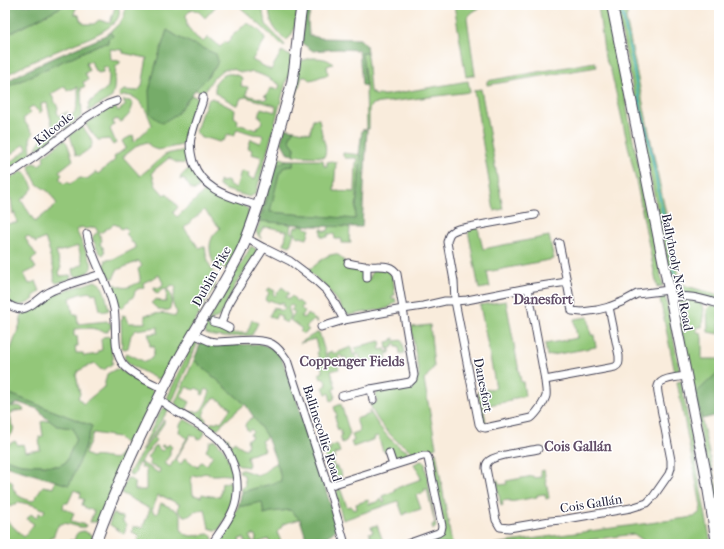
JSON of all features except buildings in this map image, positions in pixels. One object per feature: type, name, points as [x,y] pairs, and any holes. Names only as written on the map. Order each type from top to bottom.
[{"type":"street","name":"Dublin Pike","points":[[95,544],[130,458],[164,389],[226,279],[246,238],[258,206],[292,83],[302,5]]},
{"type":"street","name":"Ballyhooly New Road","points":[[612,5],[705,469],[717,544]]},
{"type":"street","points":[[203,97],[203,102],[192,133],[190,146],[194,164],[198,172],[208,184],[225,195],[258,206]]},
{"type":"street","name":"Kilcoole","points":[[5,175],[14,171],[36,156],[87,117],[108,104],[117,101]]},
{"type":"street","name":"Danesfort","points":[[528,288],[545,380],[546,397],[535,415],[531,418],[485,428],[481,427],[479,424],[455,301],[454,281],[447,242],[448,237],[450,232],[458,229],[535,215]]},
{"type":"street","points":[[87,234],[101,274],[110,294],[114,309],[117,346],[120,361],[133,373],[164,389]]},
{"type":"street","points":[[246,238],[290,261],[314,279],[332,298],[344,320]]},
{"type":"street","points":[[559,243],[572,311],[582,312],[609,307],[637,294],[670,294],[692,297],[719,304]]},
{"type":"street","points":[[221,324],[228,305],[264,248]]},
{"type":"street","points":[[342,396],[410,382],[414,375],[397,274],[392,268],[387,266],[367,266],[348,263]]},
{"type":"street","points":[[367,266],[367,278]]},
{"type":"street","points":[[5,302],[11,307],[23,309],[29,307],[54,290],[101,274]]},
{"type":"street","points":[[321,327],[344,320],[445,301],[455,301],[567,282]]},
{"type":"street","points":[[545,380],[615,367],[620,363],[609,307]]},
{"type":"street","points":[[213,322],[229,328]]},
{"type":"street","name":"Ballinecollie Road","points":[[194,334],[201,338],[215,342],[261,341],[271,344],[284,354],[328,486],[345,544]]},
{"type":"street","name":"Cois Gallán","points":[[538,449],[499,456],[487,462],[486,468],[496,520],[500,527],[509,528],[561,520],[631,508],[647,503],[665,481],[671,468],[671,460],[658,393],[658,385],[665,379],[686,376]]},
{"type":"street","points":[[371,389],[373,400]]},
{"type":"street","points":[[159,400],[210,431],[226,448],[231,457],[237,481],[237,500],[230,516],[212,544]]},
{"type":"street","points":[[389,453],[393,465]]},
{"type":"street","points":[[328,486],[393,465],[427,456],[442,526],[441,531],[407,544]]},
{"type":"green space","points":[[12,5],[65,5],[5,36],[5,14]]},
{"type":"green space","points":[[65,5],[77,5],[74,14],[79,15],[80,20],[85,24],[94,24],[99,20],[110,23],[116,6],[118,6],[119,13],[116,21],[103,31],[34,61],[5,76],[5,36]]},
{"type":"green space","points":[[124,5],[156,5],[158,7],[170,7],[172,5],[217,5],[205,18],[199,12],[192,9],[186,15],[187,26],[196,37],[203,42],[209,38],[220,47],[225,42],[227,44],[232,36],[247,23],[260,32],[265,40],[252,60],[271,70],[282,51],[290,55],[292,60],[289,78],[287,78],[256,193],[250,197],[226,190],[219,186],[219,180],[222,182],[229,182],[229,185],[236,188],[241,171],[249,173],[248,177],[255,180],[262,157],[251,154],[251,149],[248,148],[251,139],[260,143],[263,135],[253,134],[237,129],[234,136],[228,134],[224,140],[219,142],[201,138],[196,132],[201,115],[208,100],[212,98],[235,110],[234,117],[238,120],[237,124],[257,130],[258,126],[262,122],[260,116],[258,116],[261,108],[275,112],[276,106],[246,97],[241,98],[238,105],[236,105],[215,93],[214,85],[226,74],[234,74],[242,78],[241,86],[248,87],[246,95],[266,100],[267,97],[264,96],[267,95],[270,88],[278,90],[280,85],[257,73],[228,69],[220,72],[205,91],[202,92],[195,90],[216,66],[180,38],[167,30],[149,91],[177,114],[191,95],[200,100],[187,144],[158,150],[152,148],[147,142],[138,145],[123,157],[140,176],[166,154],[186,150],[187,159],[185,163],[178,163],[169,158],[152,173],[156,186],[164,195],[166,193],[178,207],[173,213],[177,217],[208,190],[223,199],[244,206],[248,209],[249,216],[243,233],[245,234],[226,269],[223,267],[216,269],[213,262],[210,246],[213,235],[220,228],[204,210],[184,228],[199,248],[203,246],[205,247],[209,263],[214,273],[214,282],[216,284],[166,375],[157,379],[132,366],[124,357],[126,353],[145,362],[152,358],[154,346],[150,346],[148,334],[158,333],[158,327],[136,330],[131,335],[128,348],[122,348],[122,315],[126,316],[129,323],[145,323],[145,315],[164,313],[175,317],[177,312],[173,300],[176,287],[172,285],[168,288],[162,289],[158,294],[155,292],[154,287],[161,288],[163,283],[159,275],[143,283],[144,287],[135,291],[134,296],[121,309],[114,289],[115,284],[125,287],[140,282],[138,269],[142,266],[139,261],[117,270],[113,279],[110,277],[104,266],[106,262],[105,260],[114,259],[136,248],[126,233],[128,232],[125,227],[121,229],[119,226],[114,224],[99,234],[102,240],[100,244],[105,251],[103,255],[99,252],[92,238],[98,232],[95,227],[85,229],[82,227],[76,230],[91,262],[91,268],[88,272],[81,276],[78,277],[74,275],[73,269],[83,264],[78,246],[56,252],[61,267],[59,271],[60,276],[71,276],[69,280],[56,283],[54,281],[52,261],[49,255],[51,255],[45,238],[35,243],[34,240],[28,236],[25,238],[37,256],[31,260],[36,268],[24,274],[29,284],[36,281],[40,291],[33,297],[34,299],[20,305],[11,303],[7,300],[11,293],[7,290],[5,292],[5,252],[10,247],[6,243],[5,244],[5,224],[17,223],[15,213],[13,214],[11,199],[5,201],[5,180],[22,171],[27,176],[33,188],[21,200],[35,222],[57,204],[49,192],[37,184],[29,165],[34,163],[39,165],[44,161],[43,156],[64,140],[67,143],[73,160],[59,171],[62,175],[60,180],[64,184],[68,182],[70,184],[80,178],[87,179],[96,172],[98,174],[115,160],[114,157],[126,148],[122,141],[133,135],[134,142],[152,125],[148,114],[137,99],[127,96],[120,97],[119,94],[124,90],[138,91],[142,86],[147,58],[123,53],[123,50],[110,49],[111,60],[120,61],[120,63],[116,66],[112,97],[89,111],[88,110],[89,103],[108,87],[109,77],[108,67],[103,67],[103,72],[98,73],[97,70],[95,71],[91,61],[86,63],[89,71],[85,73],[88,80],[83,82],[85,87],[81,88],[82,116],[64,129],[65,123],[77,107],[78,87],[67,91],[65,86],[51,94],[58,108],[57,112],[59,116],[68,112],[58,123],[56,135],[41,148],[36,148],[43,138],[53,130],[47,103],[41,104],[42,111],[40,113],[33,106],[28,109],[31,113],[23,119],[33,133],[30,139],[31,155],[5,171],[5,159],[7,163],[15,159],[27,149],[25,144],[8,156],[5,148],[5,88],[100,44],[108,43],[108,39],[113,36],[110,32],[119,24],[125,13]]},
{"type":"green space","points":[[238,5],[262,5],[267,26],[285,45],[284,47]]},
{"type":"green space","points":[[269,5],[299,5],[293,32],[286,40],[275,29],[271,21]]},
{"type":"green space","points":[[305,5],[312,5],[308,21],[309,35],[320,38],[360,39],[366,45],[367,53],[362,53],[366,86],[362,85],[359,50],[337,49],[313,51],[303,44]]},
{"type":"green space","points":[[454,5],[489,5],[476,10],[467,18],[475,75],[466,77]]},
{"type":"green space","points":[[598,5],[607,5],[663,286],[657,287],[637,185],[611,71],[605,58]]},
{"type":"green space","points":[[616,5],[635,5],[628,11],[626,18],[680,282],[686,286],[719,295],[719,301],[673,289]]},
{"type":"green space","points":[[167,30],[180,38],[216,54],[218,61],[207,78],[195,90],[177,114],[162,123],[150,114],[149,91]]},
{"type":"green space","points":[[110,32],[113,36],[108,39],[108,43],[100,44],[5,88],[5,82]]},
{"type":"green space","points":[[362,53],[367,53],[370,91],[375,95],[386,95],[468,81],[470,92],[372,104],[369,109],[369,129],[367,129],[366,86]]},
{"type":"green space","points":[[312,58],[326,59],[333,64],[327,66],[328,75],[309,80],[306,77],[302,77],[294,102],[292,99],[300,61]]},
{"type":"green space","points":[[595,62],[597,67],[487,85],[487,81]]},
{"type":"green space","points":[[481,89],[503,209],[494,211],[474,90]]},
{"type":"green space","points":[[123,100],[130,101],[133,104],[130,112],[121,122],[117,119],[113,121],[114,125],[110,129],[116,143],[113,145],[109,139],[98,140],[85,124],[107,110],[115,107],[118,111],[126,105]]},
{"type":"green space","points":[[313,119],[319,119],[322,137],[326,147],[324,157],[294,155],[295,148],[289,140],[292,132],[294,130],[310,133]]},
{"type":"green space","points":[[82,126],[90,137],[92,146],[79,156],[76,155],[70,135]]},
{"type":"green space","points":[[285,128],[294,130],[289,140],[295,148],[294,155],[288,154],[281,142]]},
{"type":"green space","points":[[367,129],[362,227],[314,226],[260,221],[275,166],[287,160],[294,160],[293,166],[284,167],[279,174],[270,212],[355,219],[362,130]]},
{"type":"green space","points":[[343,153],[361,155],[355,219],[269,212],[279,174],[284,167],[293,166],[294,160],[323,160],[324,166],[327,166],[327,162],[336,162],[334,191],[355,192],[356,163],[358,160],[357,158],[345,158]]},
{"type":"green space","points":[[277,157],[287,160],[276,166],[260,221],[291,224],[290,232],[293,233],[295,227],[299,227],[299,225],[305,225],[305,228],[310,229],[307,239],[296,236],[294,233],[290,246],[284,244],[287,231],[267,227],[261,231],[261,239],[256,232]]},
{"type":"green space","points":[[187,170],[191,170],[199,183],[199,188],[192,190],[183,178],[180,180],[181,176]]},
{"type":"green space","points":[[329,226],[350,227],[349,241],[351,241],[351,243],[342,243],[342,239],[335,239],[334,234],[328,234],[328,237],[321,237],[321,229],[323,229],[323,231],[328,231]]},
{"type":"green space","points":[[478,228],[483,249],[549,236],[554,259],[487,272],[490,287],[479,289],[468,230]]},
{"type":"green space","points":[[251,246],[256,249],[257,254],[237,282],[220,316],[212,319],[211,325],[236,334],[247,333],[252,320],[258,323],[252,335],[223,337],[206,334],[205,327]]},
{"type":"green space","points":[[335,254],[342,258],[346,265],[353,268],[362,269],[370,279],[373,270],[375,269],[388,270],[393,277],[395,295],[392,296],[392,299],[395,298],[396,302],[389,308],[350,315],[346,313],[330,291],[307,270],[315,266],[326,257]]},
{"type":"green space","points":[[95,281],[101,285],[103,289],[109,310],[104,312],[100,310],[96,293],[92,294],[91,292],[79,294],[70,298],[73,314],[77,314],[78,324],[107,321],[111,323],[111,328],[108,332],[90,328],[74,329],[74,336],[77,336],[78,346],[75,346],[76,353],[83,353],[84,356],[98,354],[98,351],[102,350],[101,339],[108,336],[111,338],[112,355],[114,358],[112,360],[113,363],[104,370],[100,369],[94,363],[78,371],[76,375],[80,394],[78,397],[83,404],[105,386],[107,374],[119,369],[147,385],[155,393],[155,397],[131,440],[133,441],[131,446],[128,447],[118,437],[93,433],[85,454],[91,457],[118,458],[123,449],[129,452],[98,522],[90,522],[94,511],[82,505],[84,499],[80,498],[81,493],[74,490],[68,503],[64,503],[63,508],[74,513],[71,521],[86,525],[85,527],[65,523],[59,525],[48,543],[51,544],[5,544],[5,519],[24,537],[34,524],[27,519],[31,514],[36,518],[39,513],[43,514],[45,510],[33,505],[19,502],[10,507],[5,501],[5,480],[9,480],[13,484],[12,486],[16,493],[25,499],[32,501],[43,486],[53,488],[55,481],[69,485],[82,456],[92,426],[5,392],[5,365],[20,324],[22,313],[32,310],[55,294]]},
{"type":"green space","points":[[282,287],[289,293],[286,297],[289,299],[292,296],[297,302],[298,301],[303,305],[301,308],[305,312],[301,317],[304,318],[308,314],[318,322],[317,323],[314,320],[306,327],[309,330],[303,334],[300,331],[302,329],[290,320],[295,312],[291,310],[294,307],[291,305],[288,308],[291,316],[287,323],[281,320],[282,317],[277,314],[275,319],[269,316],[274,307],[281,311],[283,309],[284,310],[285,307],[282,306],[284,303],[282,302],[279,304],[270,300],[268,302],[265,300],[269,293],[267,291],[269,288],[275,291],[273,294],[275,296]]},
{"type":"green space","points":[[167,290],[171,294],[172,300],[169,310],[166,311],[157,308],[151,303],[157,299],[162,302],[166,302]]},
{"type":"green space","points":[[662,293],[665,295],[680,372],[675,373],[659,294]]},
{"type":"green space","points":[[684,299],[701,302],[704,308],[702,327],[697,327],[697,332],[701,333],[702,338],[702,359],[719,359],[719,371],[696,394],[719,499],[719,532],[677,309],[679,302]]},
{"type":"green space","points":[[506,301],[525,396],[511,399],[511,401],[483,406],[485,423],[483,422],[478,391],[496,388],[480,305]]},
{"type":"green space","points":[[711,305],[719,307],[719,334],[708,332],[707,309]]},
{"type":"green space","points":[[588,317],[591,335],[594,335],[596,347],[547,356],[545,344],[577,338],[574,319]]},
{"type":"green space","points":[[430,325],[434,367],[424,380],[436,447],[421,453],[420,450],[412,453],[385,429],[375,415],[370,404],[377,402],[375,395],[378,391],[415,382],[419,375],[411,327]]},
{"type":"green space","points":[[319,332],[328,362],[331,361],[327,353],[332,351],[334,354],[351,347],[353,355],[356,355],[358,364],[348,367],[346,357],[342,358],[341,355],[338,356],[339,359],[337,360],[339,369],[331,371],[336,388],[333,389],[335,395],[334,399],[331,401],[329,393],[326,394],[323,387],[327,385],[324,378],[321,379],[319,374],[323,372],[315,339],[300,343]]},
{"type":"green space","points":[[394,338],[395,341],[402,340],[405,353],[400,354],[399,347],[396,347],[395,343],[393,344],[393,347],[390,348],[390,353],[386,354],[387,358],[367,362],[367,360],[361,361],[359,354],[356,355],[355,348],[380,341],[380,350],[385,349],[386,352],[389,351],[389,348],[387,349],[386,342],[392,341]]},
{"type":"green space","points":[[193,342],[198,342],[171,404],[168,401],[168,396]]},
{"type":"green space","points":[[201,342],[224,345],[261,344],[270,347],[281,357],[291,382],[337,525],[331,534],[321,538],[313,536],[307,541],[300,519],[290,510],[264,514],[262,502],[238,507],[242,492],[281,481],[279,469],[267,437],[245,404],[194,360]]},
{"type":"green space","points":[[194,360],[245,404],[216,430],[209,425],[218,421],[221,422],[231,408],[216,398],[209,402],[203,415],[206,420],[205,423],[188,414],[202,410],[210,391],[206,389],[203,395],[201,394],[202,391],[196,388],[194,390],[186,387],[181,397],[190,402],[185,412],[175,403]]},
{"type":"green space","points":[[719,371],[719,415],[702,419],[696,393]]},
{"type":"green space","points":[[681,381],[711,544],[646,544],[634,534],[567,544],[494,544],[694,517],[700,512],[701,506],[677,382]]},
{"type":"green space","points":[[5,392],[92,426],[82,456],[69,485],[5,466],[5,459],[21,464],[59,466],[66,462],[76,439],[73,428],[57,426],[45,417],[38,409],[19,403],[11,406],[5,403]]},
{"type":"green space","points":[[5,403],[10,406],[19,406],[24,410],[15,411],[10,414],[12,426],[14,427],[12,434],[5,441]]},
{"type":"green space","points":[[341,404],[350,434],[346,441],[342,443],[340,430],[338,430],[336,425],[335,417],[337,416],[334,407]]},
{"type":"green space","points":[[162,409],[169,409],[141,451],[159,414]]},
{"type":"green space","points":[[369,410],[389,438],[409,454],[397,459],[394,458],[391,450],[385,452],[384,450],[383,451],[378,436],[374,437],[375,439],[353,447],[351,442],[354,441],[352,434],[360,431],[356,419],[370,414]]},
{"type":"green space","points":[[254,417],[267,437],[261,441],[265,450],[247,456],[248,467],[242,466],[236,463],[231,450],[223,437],[228,438],[231,444],[235,441],[238,445],[245,449],[247,448],[247,440],[252,437],[250,434],[253,432],[251,429],[248,431],[245,426],[247,421]]},
{"type":"green space","points":[[184,419],[205,431],[203,436],[199,439],[191,434],[175,460],[181,464],[185,458],[197,467],[201,462],[207,465],[213,455],[206,451],[210,442],[215,440],[225,451],[234,476],[206,473],[197,476],[193,475],[191,480],[193,495],[201,497],[202,494],[220,497],[222,483],[226,483],[228,481],[235,485],[231,508],[219,530],[215,530],[209,528],[205,509],[195,511],[189,516],[185,516],[178,511],[179,504],[158,495],[152,511],[157,514],[161,503],[174,509],[181,515],[181,529],[184,534],[191,536],[208,534],[211,535],[213,539],[210,544],[136,544],[139,536],[132,532],[133,527],[143,527],[150,509],[121,493],[127,478],[134,482],[135,490],[146,490],[146,469],[141,467],[142,465],[138,463],[133,476],[129,473],[164,420],[164,423],[154,438],[156,440],[140,462],[159,473],[160,469],[149,465],[151,461],[147,458],[155,446],[162,451],[165,449],[161,446],[163,445],[167,447],[169,444],[172,447],[170,450],[170,455],[164,463],[170,467],[187,438],[179,432],[180,425]]},
{"type":"green space","points":[[49,420],[57,426],[74,428],[76,439],[66,462],[59,466],[21,464],[5,459],[5,446],[15,441],[18,445],[23,444],[25,452],[40,450],[39,437],[43,436],[41,422]]},
{"type":"green space","points":[[337,444],[340,452],[334,454],[335,458],[332,459],[334,467],[337,466],[342,476],[335,478],[332,475],[323,450],[328,448],[329,451],[331,451],[330,447]]},
{"type":"green space","points":[[436,452],[452,544],[421,544],[439,538],[444,533],[444,525],[432,459]]},
{"type":"green space","points":[[421,461],[425,464],[436,527],[433,530],[432,525],[435,523],[427,489],[424,489],[425,492],[416,495],[421,509],[408,513],[406,512],[406,514],[403,515],[398,501],[343,520],[336,494],[338,489],[340,488],[347,507],[351,506],[353,510],[357,509],[356,504],[368,500],[369,504],[377,502],[381,499],[383,503],[385,502],[382,496],[395,491],[394,489],[421,479],[414,464]]},
{"type":"green space","points":[[277,463],[282,481],[242,492],[241,488],[245,485],[244,475],[240,473],[239,470],[257,475],[265,472],[270,466]]},
{"type":"green space","points":[[544,470],[549,498],[546,499],[545,494],[537,495],[537,497],[510,502],[510,500],[502,501],[503,505],[501,506],[496,480],[498,480],[499,485],[507,484],[506,481],[533,476],[534,478],[541,477],[541,471]]},
{"type":"green space","points":[[262,502],[264,514],[290,510],[300,519],[283,524],[277,532],[282,544],[270,544],[269,539],[256,543],[255,535],[252,535],[250,536],[251,541],[253,541],[254,544],[246,544],[244,538],[239,539],[240,544],[216,544],[238,507]]},
{"type":"green space","points":[[113,513],[117,516],[123,517],[123,522],[126,524],[124,534],[109,524]]},
{"type":"green space","points":[[377,525],[384,544],[378,544],[377,542],[370,544],[351,544],[358,541],[360,543],[371,539],[369,533],[373,532],[371,527]]},
{"type":"green space","points":[[84,531],[93,536],[90,544],[68,544],[70,540],[74,541],[79,532]]},
{"type":"waterway","points":[[630,5],[622,11],[676,283]]},
{"type":"district","name":"Danesfort","points":[[543,299]]},
{"type":"district","name":"Coppenger Fields","points":[[352,361]]},
{"type":"district","name":"Cois Gallán","points":[[578,446]]}]
